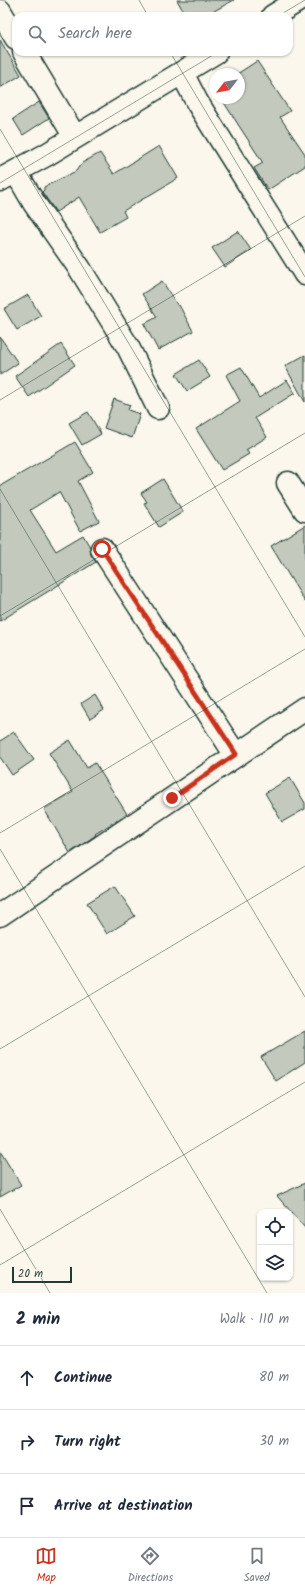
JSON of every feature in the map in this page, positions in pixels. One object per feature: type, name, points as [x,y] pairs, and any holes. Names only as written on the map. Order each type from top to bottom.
[{"type":"street","points":[[279,12],[298,0]]},
{"type":"street","points":[[0,11],[12,31]]},
{"type":"street","points":[[26,56],[75,137]]},
{"type":"street","points":[[158,408],[128,347],[80,269],[34,203],[8,176],[210,56]]},
{"type":"street","points":[[182,73],[197,102],[305,274]]},
{"type":"street","points":[[288,483],[305,510]]},
{"type":"street","points":[[102,549],[236,754]]},
{"type":"street","points":[[0,915],[305,708]]},
{"type":"building","points":[[177,0],[234,0],[212,12],[184,12]]},
{"type":"building","points":[[0,40],[21,75],[0,88]]},
{"type":"building","points":[[257,61],[290,111],[280,117],[305,154],[305,166],[268,190],[254,168],[263,163],[225,104],[245,104],[245,69]]},
{"type":"building","points":[[39,102],[49,118],[23,135],[13,119]]},
{"type":"building","points":[[159,146],[178,178],[123,211],[126,217],[100,232],[79,197],[56,212],[42,192],[44,187],[76,171],[82,163],[100,153],[114,174]]},
{"type":"building","points":[[238,231],[251,250],[225,267],[212,248]]},
{"type":"building","points":[[162,281],[178,306],[179,305],[193,331],[158,350],[144,324],[157,317],[142,294]]},
{"type":"building","points":[[28,295],[41,316],[17,330],[4,309]]},
{"type":"building","points":[[0,337],[18,363],[0,375]]},
{"type":"building","points":[[61,344],[75,365],[29,397],[15,376]]},
{"type":"building","points":[[305,355],[305,402],[285,366]]},
{"type":"building","points":[[199,360],[210,377],[187,391],[176,374]]},
{"type":"building","points":[[241,367],[259,398],[287,380],[295,393],[255,418],[267,437],[246,450],[249,454],[222,470],[196,429],[240,401],[226,375]]},
{"type":"building","points":[[114,399],[130,405],[128,410],[140,414],[132,438],[104,428]]},
{"type":"building","points":[[88,412],[101,434],[82,445],[69,423]]},
{"type":"building","points":[[75,442],[93,472],[78,481],[99,521],[80,531],[59,492],[30,510],[56,551],[83,535],[90,547],[91,555],[96,562],[0,621],[0,486]]},
{"type":"building","points":[[163,479],[183,512],[159,527],[144,503],[147,502],[141,493]]},
{"type":"building","points":[[305,525],[305,602],[271,546]]},
{"type":"building","points":[[95,695],[104,710],[90,719],[81,704]]},
{"type":"building","points":[[14,732],[34,760],[12,775],[0,757],[0,741]]},
{"type":"building","points":[[70,740],[87,768],[95,763],[127,814],[95,834],[96,835],[70,853],[44,809],[73,792],[49,753]]},
{"type":"building","points":[[290,778],[305,803],[305,809],[282,822],[265,793]]},
{"type":"building","points":[[115,886],[135,916],[107,934],[87,903]]},
{"type":"building","points":[[305,1031],[305,1062],[276,1081],[261,1057]]},
{"type":"building","points":[[0,1151],[21,1185],[0,1197]]},
{"type":"building","points":[[305,1183],[305,1228],[293,1214],[293,1209],[288,1209],[277,1196]]},
{"type":"route","points":[[102,549],[160,640],[236,754],[172,798]]}]
